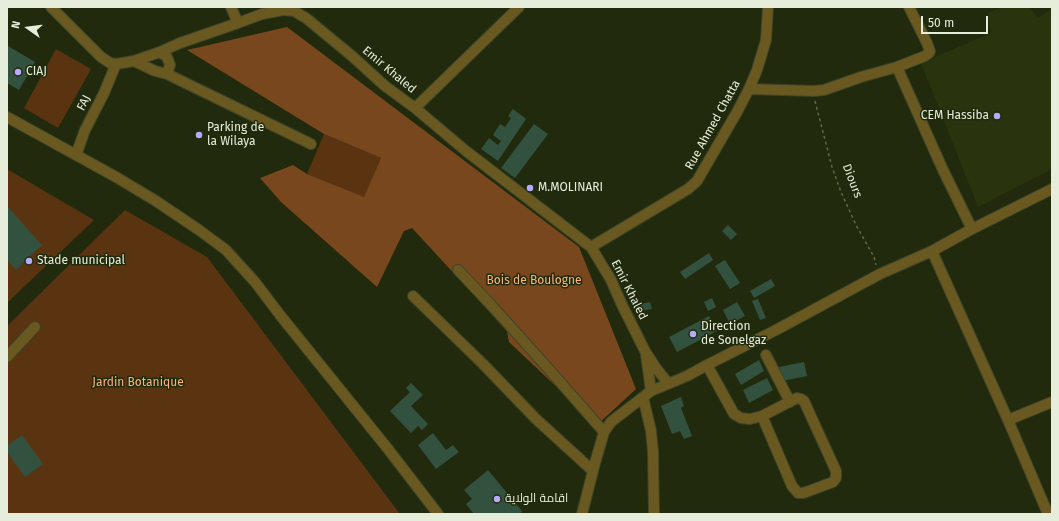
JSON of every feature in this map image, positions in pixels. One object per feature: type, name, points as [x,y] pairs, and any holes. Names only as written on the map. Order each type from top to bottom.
[{"type":"street","points":[[50,7],[101,57],[110,63],[116,64]]},
{"type":"street","points":[[231,7],[238,23]]},
{"type":"street","points":[[415,108],[519,7]]},
{"type":"street","name":"Rue Ahmed Chatta","points":[[591,247],[684,192],[697,181],[726,133],[749,89],[766,40],[768,7]]},
{"type":"street","points":[[749,89],[824,90],[861,77],[897,67],[925,56],[930,51],[909,7]]},
{"type":"street","name":"Emir Khaled","points":[[116,64],[160,52],[180,43],[262,14],[283,10],[294,11],[306,18],[352,56],[385,86],[415,108],[466,151],[591,247],[611,280],[645,351]]},
{"type":"street","points":[[160,52],[167,57],[170,64],[168,74]]},
{"type":"street","points":[[134,60],[155,71],[168,74],[311,144]]},
{"type":"street","name":"FAJ","points":[[76,155],[85,130],[104,93],[116,64]]},
{"type":"street","points":[[897,67],[943,170],[972,229]]},
{"type":"street","points":[[7,117],[156,201],[226,250],[255,282],[280,316],[388,449],[438,514]]},
{"type":"street","points":[[582,514],[604,432],[611,422],[647,394],[668,383],[687,376],[880,274],[932,251],[1052,189]]},
{"type":"street","points":[[932,251],[1008,420],[1048,514]]},
{"type":"street","points":[[458,270],[541,360],[604,432]]},
{"type":"street","points":[[413,296],[536,419],[593,471]]},
{"type":"street","points":[[7,357],[35,327]]},
{"type":"street","points":[[645,351],[668,383]]},
{"type":"street","points":[[645,351],[647,394],[653,452],[654,514]]},
{"type":"street","points":[[766,355],[790,402]]},
{"type":"street","points":[[707,365],[734,414],[741,418],[750,419],[762,416],[797,398],[804,401],[836,471],[836,478],[833,482],[803,493],[798,493],[792,486],[762,416]]},
{"type":"street","points":[[1008,420],[1052,402]]},
{"type":"path","name":"Diours","points":[[814,91],[815,101],[832,167],[841,192],[856,225],[874,257],[880,274]]},
{"type":"shaded area","name":"CEM Hassiba","points":[[1002,7],[1029,7],[1038,18],[1052,9],[1052,169],[978,207],[921,63],[991,33],[988,13]]},
{"type":"green space","name":"Bois de Boulogne","points":[[287,27],[579,247],[636,389],[597,425],[509,342],[507,331],[412,228],[404,231],[377,287],[281,202],[260,178],[293,165],[307,174],[364,197],[381,158],[324,134],[187,50]]},
{"type":"green space","points":[[56,49],[91,69],[58,128],[24,108]]},
{"type":"green space","points":[[324,134],[381,158],[364,198],[307,174]]},
{"type":"green space","name":"Stade municipal","points":[[7,169],[94,220],[7,303]]},
{"type":"green space","name":"Jardin Botanique","points":[[125,210],[207,257],[400,514],[7,514],[7,326]]},
{"type":"building","name":"CIAJ","points":[[8,46],[35,62],[19,90],[7,83]]},
{"type":"building","points":[[513,109],[526,119],[498,161],[481,149],[489,138],[498,145],[501,141],[493,135],[500,124],[505,127],[511,118],[508,116]]},
{"type":"building","points":[[534,124],[548,134],[515,178],[501,168]]},
{"type":"building","points":[[7,206],[42,245],[16,270],[7,260]]},
{"type":"building","points":[[728,225],[737,234],[731,240],[722,231]]},
{"type":"building","points":[[709,253],[713,260],[685,279],[680,272]]},
{"type":"building","points":[[725,260],[740,283],[730,289],[715,266]]},
{"type":"building","points":[[771,279],[775,286],[754,298],[750,291]]},
{"type":"building","points":[[712,298],[716,307],[708,311],[704,302]]},
{"type":"building","points":[[758,299],[766,318],[760,320],[752,301]]},
{"type":"building","points":[[650,302],[652,309],[641,311],[640,304]]},
{"type":"building","points":[[737,302],[745,316],[730,324],[723,310]]},
{"type":"building","name":"Direction de Sonelgaz","points":[[709,316],[717,331],[677,352],[669,337]]},
{"type":"building","points":[[759,360],[764,371],[741,385],[735,374]]},
{"type":"building","points":[[804,362],[807,376],[782,381],[779,367]]},
{"type":"building","points":[[767,378],[773,390],[749,403],[743,390]]},
{"type":"building","points":[[411,383],[423,395],[411,406],[428,424],[422,430],[418,426],[411,433],[390,411],[410,392],[406,388]]},
{"type":"building","points":[[681,397],[684,406],[681,408],[692,436],[684,439],[680,431],[672,434],[661,406]]},
{"type":"building","points":[[433,433],[446,450],[453,445],[459,452],[436,469],[418,445]]},
{"type":"building","points":[[22,435],[43,464],[25,477],[7,452],[7,446]]},
{"type":"building","points":[[488,470],[522,511],[519,514],[474,514],[466,504],[472,499],[464,490]]},
{"type":"place","name":"CIAJ","points":[[18,72]]},
{"type":"place","name":"CEM Hassiba","points":[[997,116]]},
{"type":"place","name":"Parking de la Wilaya","points":[[199,135]]},
{"type":"place","name":"M.MOLINARI","points":[[530,188]]},
{"type":"place","name":"Stade municipal","points":[[29,261]]},
{"type":"place","name":"Direction de Sonelgaz","points":[[693,334]]},
{"type":"place","name":"اقامة الولاية","points":[[497,499]]}]
